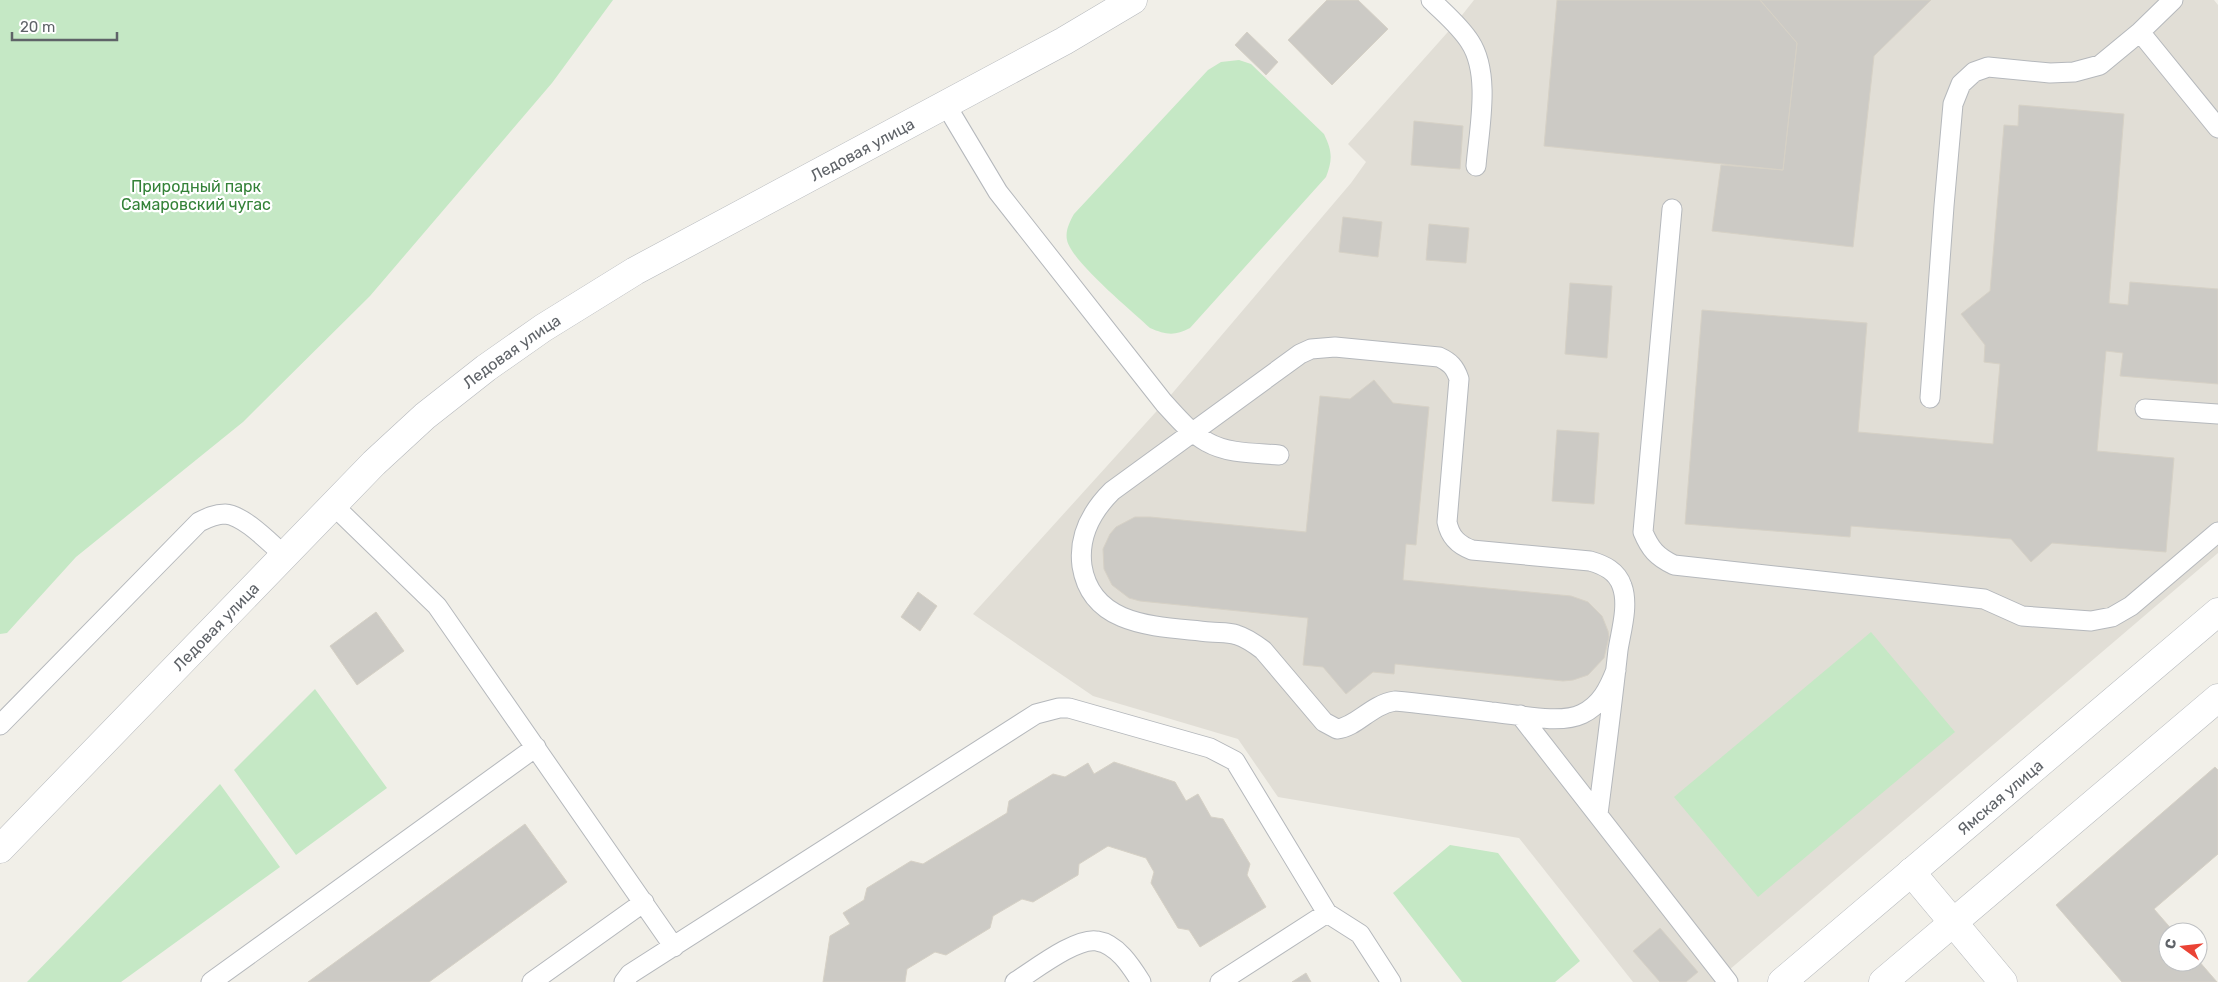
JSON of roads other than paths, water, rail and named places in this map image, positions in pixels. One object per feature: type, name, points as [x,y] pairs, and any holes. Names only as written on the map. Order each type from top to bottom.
[{"type":"street","name":"Ледовая улица","points":[[0,850],[333,505],[425,416],[486,368],[544,328],[635,271],[1064,41],[1133,0]]},
{"type":"street","name":"Ямская улица","points":[[1782,982],[2218,612]]},
{"type":"street","points":[[1883,982],[2218,698]]},
{"type":"street","points":[[1911,872],[2003,982]]},
{"type":"lane","points":[[1431,0],[1471,42],[1480,64],[1482,90],[1476,166]]},
{"type":"lane","points":[[1930,398],[1953,104],[1961,84],[1974,72],[1988,67],[2050,73],[2074,72],[2100,65],[2140,32],[2173,0]]},
{"type":"lane","points":[[2140,32],[2218,128]]},
{"type":"lane","points":[[946,105],[998,192],[1164,403],[1192,432],[1207,442],[1227,450],[1279,455]]},
{"type":"lane","points":[[1672,209],[1643,532],[1649,547],[1660,559],[1674,565],[1984,599],[2022,616],[2092,621],[2112,617],[2131,606],[2218,532]]},
{"type":"lane","points":[[1598,814],[1625,600],[1620,582],[1610,569],[1590,561],[1472,550],[1454,540],[1447,522],[1459,379],[1456,369],[1439,357],[1335,347],[1311,349],[1300,354],[1112,491],[1092,514],[1081,547],[1084,578],[1093,594],[1115,615],[1128,621],[1235,634],[1251,641],[1263,650],[1324,722],[1337,729],[1348,726],[1383,703],[1395,701],[1556,718],[1581,714],[1594,707],[1602,698],[1616,670]]},
{"type":"lane","points":[[2146,408],[2218,414]]},
{"type":"lane","points":[[333,505],[437,606],[674,947]]},
{"type":"lane","points":[[0,725],[199,522],[210,516],[225,514],[237,518],[285,556]]},
{"type":"lane","points":[[624,982],[630,974],[1036,714],[1058,708],[1069,708],[1210,748],[1235,761],[1327,913],[1360,934],[1391,982]]},
{"type":"lane","points":[[1520,715],[1728,982]]},
{"type":"lane","points":[[211,982],[536,747]]},
{"type":"lane","points":[[532,982],[644,902]]},
{"type":"lane","points":[[1220,982],[1327,913]]},
{"type":"lane","points":[[1015,982],[1074,944],[1096,940],[1111,948],[1128,961],[1140,982]]},
{"type":"park label","name":"Природный парк Самаровский чугас","points":[[196,195]]}]
